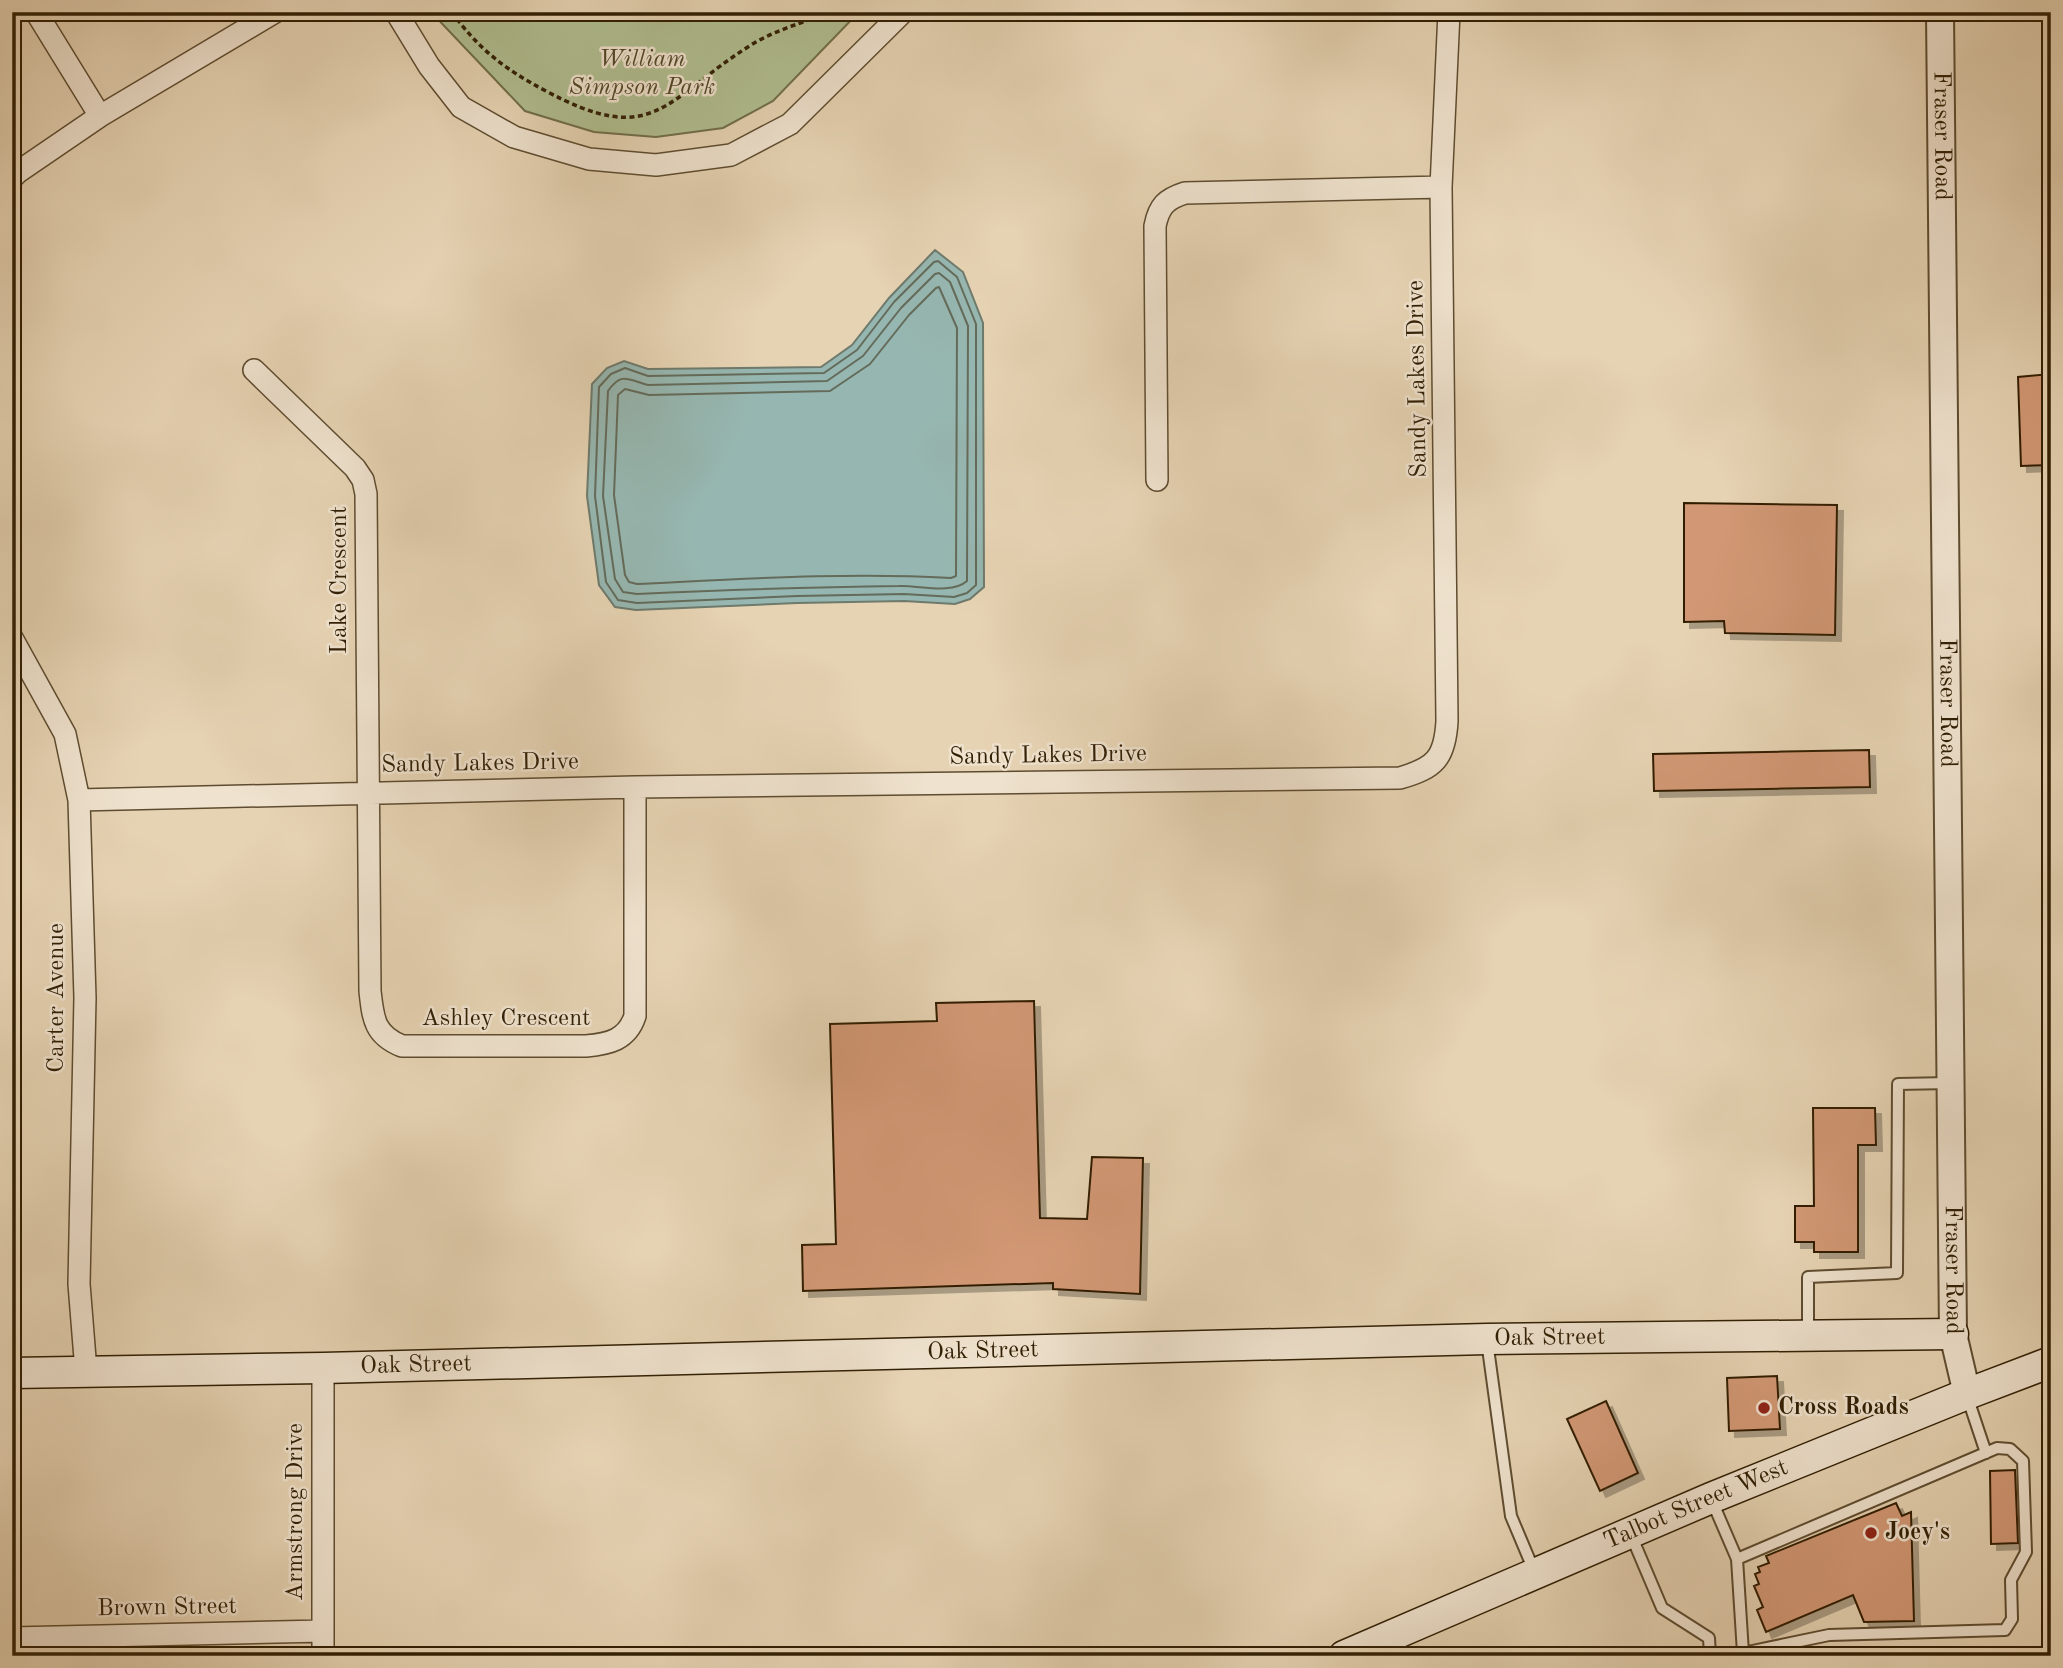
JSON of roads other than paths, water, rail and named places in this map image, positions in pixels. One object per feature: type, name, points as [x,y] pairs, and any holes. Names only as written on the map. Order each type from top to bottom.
[{"type":"main road","name":"Oak Street","points":[[12,1373],[323,1368],[1487,1339],[1953,1334]]},
{"type":"main road","name":"Talbot Street West","points":[[1344,1656],[1711,1498],[2051,1362]]},
{"type":"street","points":[[36,12],[100,116]]},
{"type":"street","points":[[12,178],[100,116],[275,12]]},
{"type":"street","points":[[396,12],[429,65],[461,107],[526,141],[589,159],[656,165],[731,155],[790,124],[903,12]]},
{"type":"street","name":"Sandy Lakes Drive","points":[[79,800],[635,787],[1400,778],[1422,771],[1440,756],[1446,739],[1447,721],[1441,187],[1449,12]]},
{"type":"street","name":"Fraser Road","points":[[1940,12],[1953,1334],[1966,1394]]},
{"type":"street","points":[[1157,480],[1155,226],[1159,209],[1170,198],[1185,192],[1441,187]]},
{"type":"street","name":"Lake Crescent","points":[[254,370],[344,456],[363,480],[367,508],[368,793]]},
{"type":"street","name":"Carter Avenue","points":[[12,638],[65,734],[79,800],[85,998],[79,1284],[86,1371]]},
{"type":"street","name":"Ashley Crescent","points":[[368,793],[370,991],[372,1012],[378,1029],[388,1041],[402,1046],[586,1046],[607,1044],[621,1037],[631,1028],[635,1016],[635,787]]},
{"type":"street","name":"Armstrong Drive","points":[[323,1368],[323,1656]]},
{"type":"street","name":"Brown Street","points":[[12,1638],[323,1630]]},
{"type":"lane","points":[[1808,1335],[1808,1277],[1897,1272],[1898,1084],[1950,1083]]},
{"type":"lane","points":[[1487,1339],[1511,1516],[1535,1573]]},
{"type":"lane","points":[[1966,1394],[1986,1453]]},
{"type":"lane","points":[[1711,1498],[1737,1559],[1743,1654],[1829,1634],[2006,1630],[2012,1619],[2011,1580],[2026,1552],[2023,1461],[2010,1449],[1997,1448],[1737,1559]]},
{"type":"lane","points":[[1630,1532],[1662,1608],[1709,1638],[1710,1656]]},
{"type":"water","points":[[935,250],[963,272],[983,323],[984,587],[970,599],[955,604],[904,601],[636,610],[615,607],[599,585],[587,496],[592,384],[607,368],[624,361],[648,369],[821,367],[852,345],[889,298]]},
{"type":"place","name":"Cross Roads","points":[[1764,1408]]},
{"type":"place","name":"Joey's","points":[[1871,1533]]},
{"type":"park label","name":"William Simpson Park","points":[[642,74]]}]
